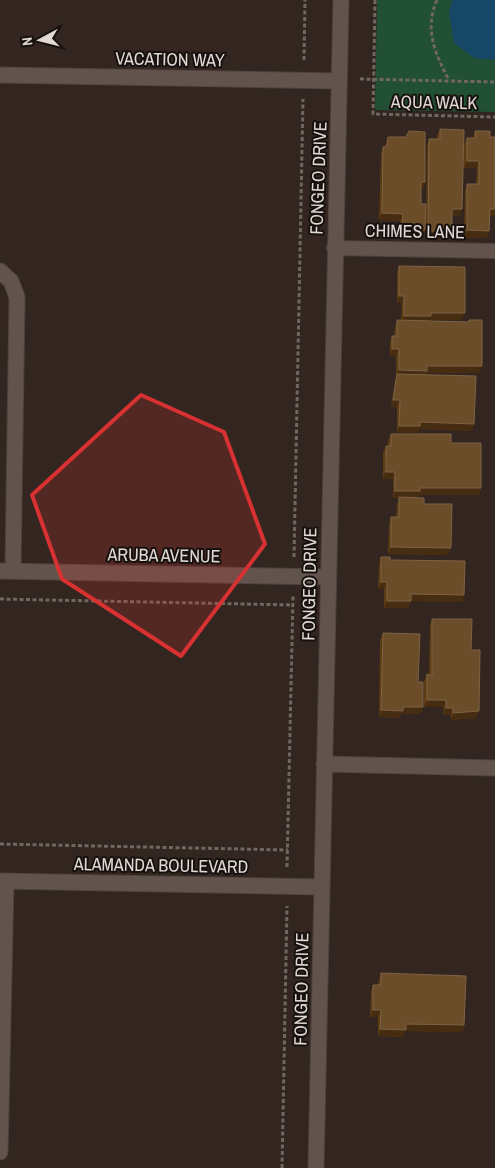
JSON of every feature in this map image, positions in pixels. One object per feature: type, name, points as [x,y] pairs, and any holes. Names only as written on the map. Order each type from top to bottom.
[{"type":"street","name":"FONGEO DRIVE","points":[[316,1168],[334,248],[341,0]]},
{"type":"street","name":"VACATION WAY","points":[[0,74],[339,82]]},
{"type":"street","points":[[0,271],[11,281],[18,297],[6,571]]},
{"type":"street","name":"ARUBA AVENUE","points":[[6,571],[328,577]]},
{"type":"street","points":[[324,764],[495,768]]},
{"type":"street","points":[[0,1152],[3,881]]},
{"type":"street","name":"ALAMANDA BOULEVARD","points":[[3,881],[322,887]]},
{"type":"lane","name":"CHIMES LANE","points":[[334,248],[495,251]]},
{"type":"path","points":[[373,79],[375,0]]},
{"type":"path","points":[[437,0],[432,12],[430,29],[435,55],[449,80]]},
{"type":"path","points":[[339,82],[373,79],[495,82]]},
{"type":"path","name":"AQUA WALK","points":[[373,79],[373,114],[495,117]]},
{"type":"path","points":[[0,599],[293,605]]},
{"type":"path","points":[[0,844],[288,850]]},
{"type":"highlighted area","points":[[141,395],[224,432],[265,544],[181,656],[62,579],[32,495]]},
{"type":"green space","points":[[377,0],[495,0],[495,112],[375,110]]},
{"type":"water","points":[[452,0],[495,0],[495,60],[474,58],[454,43],[449,13]]},
{"type":"building","points":[[440,129],[464,130],[462,209],[452,209],[452,231],[428,231],[429,139],[440,139]]},
{"type":"building","points":[[409,131],[425,132],[425,182],[421,182],[421,204],[426,204],[425,230],[402,230],[403,214],[382,213],[383,147],[387,146],[388,137],[406,137]]},
{"type":"building","points":[[475,131],[490,131],[490,137],[495,137],[495,209],[490,209],[489,231],[467,230],[467,184],[479,184],[479,161],[467,161],[467,138],[476,138]]},
{"type":"building","points":[[399,266],[465,267],[465,313],[431,313],[431,316],[404,316],[404,296],[399,296]]},
{"type":"building","points":[[397,320],[469,322],[469,320],[482,320],[482,366],[427,366],[427,371],[399,370],[399,349],[392,349],[392,336],[397,336]]},
{"type":"building","points":[[397,374],[476,376],[474,424],[420,422],[420,426],[399,426],[400,400],[393,400]]},
{"type":"building","points":[[391,434],[451,434],[451,443],[481,443],[481,488],[420,488],[420,491],[395,491],[395,472],[386,472],[386,446],[391,446]]},
{"type":"building","points":[[399,497],[424,498],[424,504],[452,504],[451,548],[391,547],[391,517],[399,517]]},
{"type":"building","points":[[381,557],[390,557],[390,560],[465,561],[464,595],[411,594],[411,601],[387,601],[387,582],[381,582]]},
{"type":"building","points":[[432,619],[472,619],[471,650],[480,650],[479,711],[453,713],[453,708],[446,708],[446,700],[427,700],[427,674],[432,676]]},
{"type":"building","points":[[383,633],[420,634],[418,682],[423,682],[423,707],[403,707],[403,711],[381,710]]},
{"type":"building","points":[[381,973],[466,976],[464,1025],[406,1024],[406,1030],[380,1029],[381,1010],[373,1010],[373,985],[381,985]]}]
